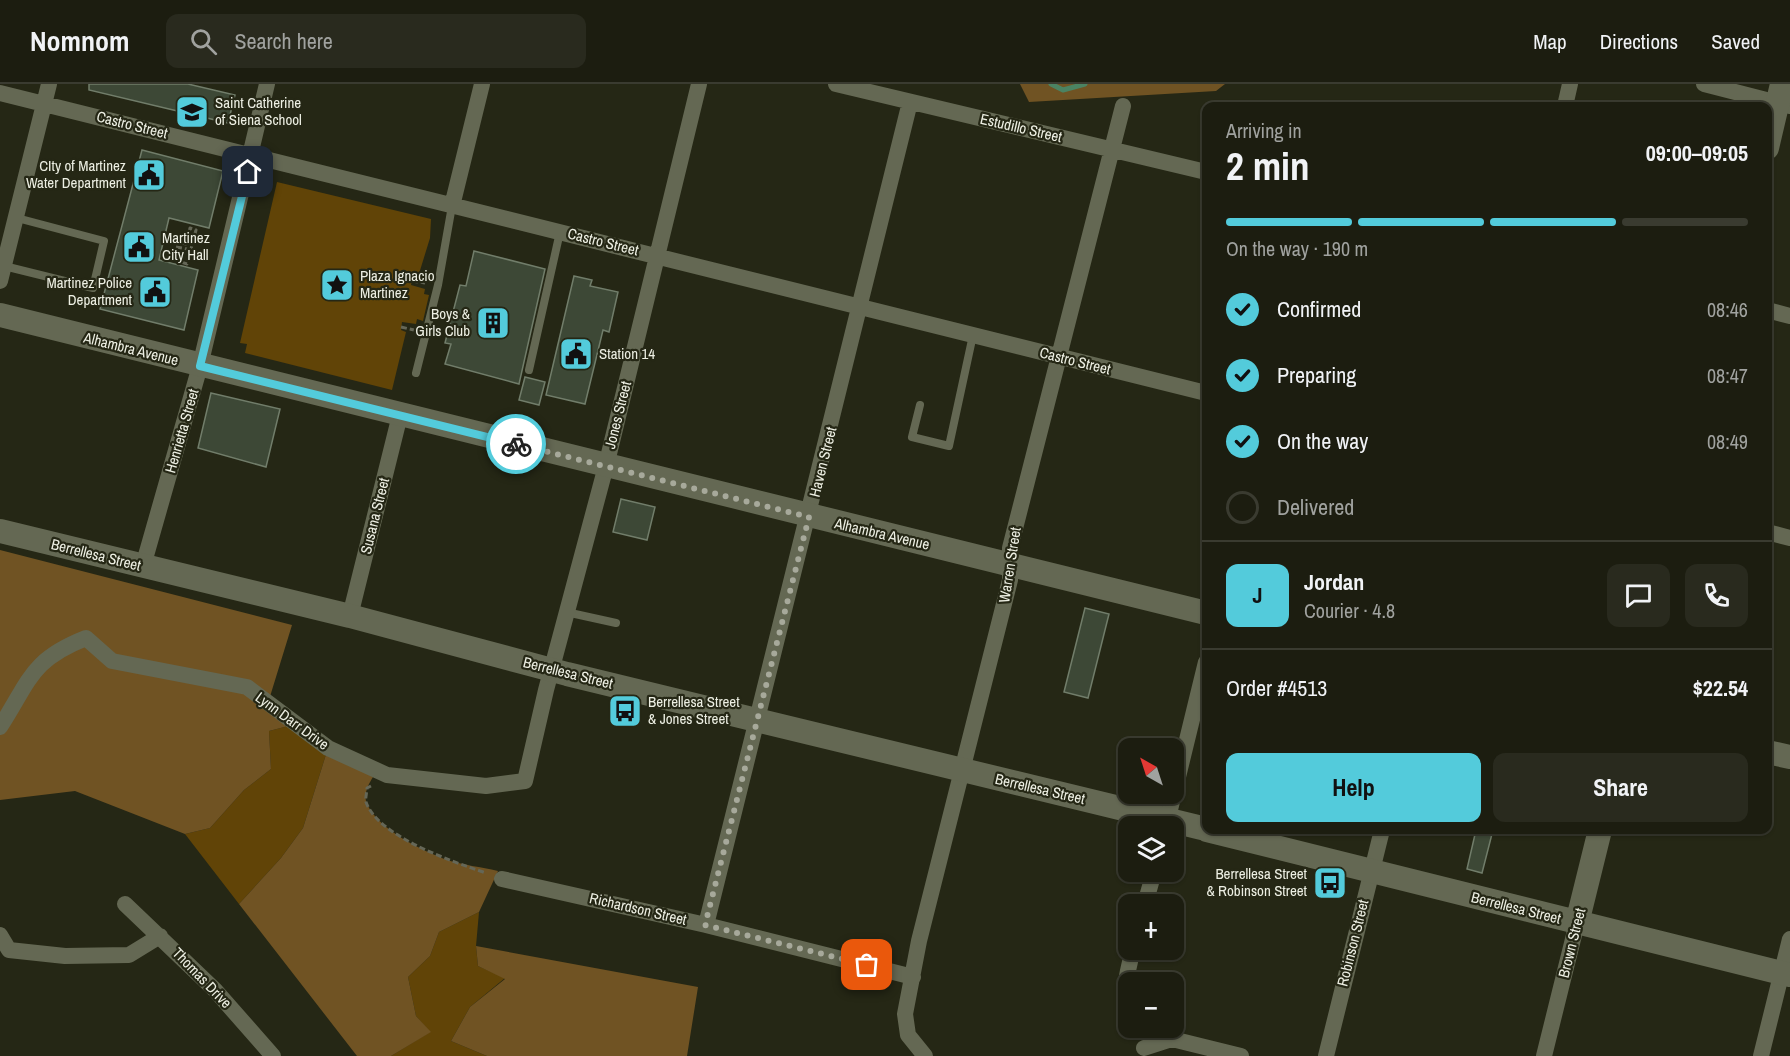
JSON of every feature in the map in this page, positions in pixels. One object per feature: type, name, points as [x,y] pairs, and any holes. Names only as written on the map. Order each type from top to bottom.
[{"type":"main road","points":[[1772,132],[1783,98]]},
{"type":"main road","name":"Alhambra Avenue","points":[[0,315],[809,517],[1202,612]]},
{"type":"main road","name":"Berrellesa Street","points":[[0,531],[350,616],[551,670],[1139,816]]},
{"type":"main road","points":[[1772,753],[1790,757]]},
{"type":"main road","name":"Berrellesa Street","points":[[1184,826],[1202,828]]},
{"type":"main road","name":"Berrellesa Street","points":[[1225,834],[1786,974]]},
{"type":"main road","name":"Brown Street","points":[[1577,923],[1599,834]]},
{"type":"street","points":[[2,273],[49,84]]},
{"type":"street","name":"Henrietta Street","points":[[144,566],[200,366],[252,156],[267,84]]},
{"type":"street","points":[[452,206],[482,84]]},
{"type":"street","name":"Jones Street","points":[[525,781],[551,670],[606,466],[699,84]]},
{"type":"street","name":"Estudillo Street","points":[[836,84],[1202,171]]},
{"type":"street","points":[[1566,102],[1570,84]]},
{"type":"street","points":[[1704,84],[1783,98]]},
{"type":"street","name":"Castro Street","points":[[0,93],[1202,392]]},
{"type":"street","name":"Haven Street","points":[[705,925],[809,517],[910,102]]},
{"type":"street","name":"Warren Street","points":[[925,1056],[908,1035],[905,1014],[919,941],[964,772],[1010,580],[1010,548],[1123,106]]},
{"type":"street","points":[[1772,311],[1790,316]]},
{"type":"street","name":"Susana Street","points":[[350,616],[400,415]]},
{"type":"street","points":[[1772,533],[1790,538]]},
{"type":"street","name":"Lynn Darr Drive","points":[[0,727],[30,675],[58,649],[86,638],[112,661],[247,687],[328,748],[387,775],[486,786],[525,781]]},
{"type":"street","points":[[1169,816],[1202,679]]},
{"type":"street","name":"Robinson Street","points":[[1326,1056],[1381,834]]},
{"type":"street","name":"Richardson Street","points":[[502,879],[705,925],[913,977]]},
{"type":"street","name":"Thomas Drive","points":[[125,904],[215,990],[273,1056]]},
{"type":"street","name":"Brown Street","points":[[1544,1056],[1577,923]]},
{"type":"street","points":[[0,935],[9,950],[65,956],[129,955],[160,936]]},
{"type":"street","points":[[1761,1056],[1786,974],[1790,939]]},
{"type":"street","points":[[1137,1038],[1146,1052],[1172,1039],[1241,1056]]},
{"type":"lane","points":[[416,373],[438,285],[452,206]]},
{"type":"lane","points":[[2,273],[93,288],[104,241],[17,218]]},
{"type":"lane","points":[[529,370],[560,232]]},
{"type":"lane","points":[[920,405],[912,437],[948,446],[973,335]]},
{"type":"lane","points":[[566,612],[616,623]]},
{"type":"path","points":[[174,252],[183,254],[181,262],[187,264],[196,230],[190,228],[186,244],[177,242]]},
{"type":"path","points":[[176,247],[187,249]]},
{"type":"path","points":[[387,775],[367,788],[366,802],[378,819],[413,845],[502,879]]},
{"type":"shaded area","points":[[1020,84],[1225,84],[1216,91],[1029,102]]},
{"type":"shaded area","points":[[277,182],[431,219],[430,238],[418,277],[413,275],[411,285],[425,289],[424,294],[429,295],[423,321],[417,319],[416,324],[402,322],[401,330],[406,332],[392,390],[245,353],[247,344],[240,343]]},
{"type":"shaded area","points":[[338,275],[343,276],[349,282],[349,292],[343,298],[338,299],[333,298],[327,292],[326,287],[327,282],[333,276]]},
{"type":"shaded area","points":[[0,550],[292,625],[268,703],[296,724],[269,731],[271,769],[244,790],[210,828],[185,834],[75,791],[0,800]]},
{"type":"shaded area","points":[[296,724],[328,748],[303,828],[281,858],[239,904],[185,834],[210,828],[244,790],[271,769],[269,731]]},
{"type":"shaded area","points":[[328,748],[373,777],[366,794],[367,804],[391,831],[413,845],[447,860],[498,871],[479,912],[439,932],[430,956],[408,977],[416,1016],[431,1032],[391,1056],[357,1056],[239,904],[281,858],[303,828]]},
{"type":"shaded area","points":[[479,912],[476,946],[478,966],[505,978],[470,1007],[451,1041],[487,1056],[391,1056],[430,1032],[416,1016],[408,977],[430,956],[439,932]]},
{"type":"shaded area","points":[[476,946],[698,987],[687,1056],[487,1056],[451,1041],[470,1007],[505,979],[478,966]]},
{"type":"building","name":"Saint Catherine of Siena School","points":[[89,84],[188,84],[235,95],[228,123],[89,90]]},
{"type":"building","name":"Martinez City Hall","points":[[142,150],[223,171],[209,228],[169,218],[159,260],[198,270],[184,330],[100,309]]},
{"type":"building","name":"Boys & Girls Club","points":[[474,251],[545,269],[519,384],[445,364],[451,344],[445,343],[460,285],[466,286]]},
{"type":"building","name":"Station 14","points":[[574,276],[592,280],[590,286],[618,292],[609,332],[603,330],[585,404],[546,395]]},
{"type":"building","points":[[525,377],[545,382],[539,405],[519,400]]},
{"type":"building","points":[[211,393],[280,409],[266,467],[198,448]]},
{"type":"building","points":[[621,499],[655,507],[647,540],[613,532]]},
{"type":"building","points":[[1085,608],[1109,614],[1088,698],[1064,692]]},
{"type":"building","points":[[1475,834],[1492,834],[1482,873],[1467,869]]},
{"type":"waterway","points":[[1051,84],[1063,90],[1085,84]]},
{"type":"way so far","points":[[516,444],[809,517],[705,925],[867,965]]},
{"type":"place","name":"Saint Catherine of Siena School","points":[[192,112]]},
{"type":"place","name":"CIty of Martinez Water Department","points":[[149,175]]},
{"type":"place","name":"Martinez City Hall","points":[[139,247]]},
{"type":"place","name":"Plaza Ignacio Martinez","points":[[337,285]]},
{"type":"place","name":"Martinez Police Department","points":[[155,292]]},
{"type":"place","name":"Boys & Girls Club","points":[[493,323]]},
{"type":"place","name":"Station 14","points":[[576,354]]},
{"type":"place","name":"Berrellesa Street & Jones Street","points":[[625,711]]},
{"type":"place","name":"Berrellesa Street & Robinson Street","points":[[1330,883]]},
{"type":"route","points":[[248,172],[200,366],[516,444]]}]
